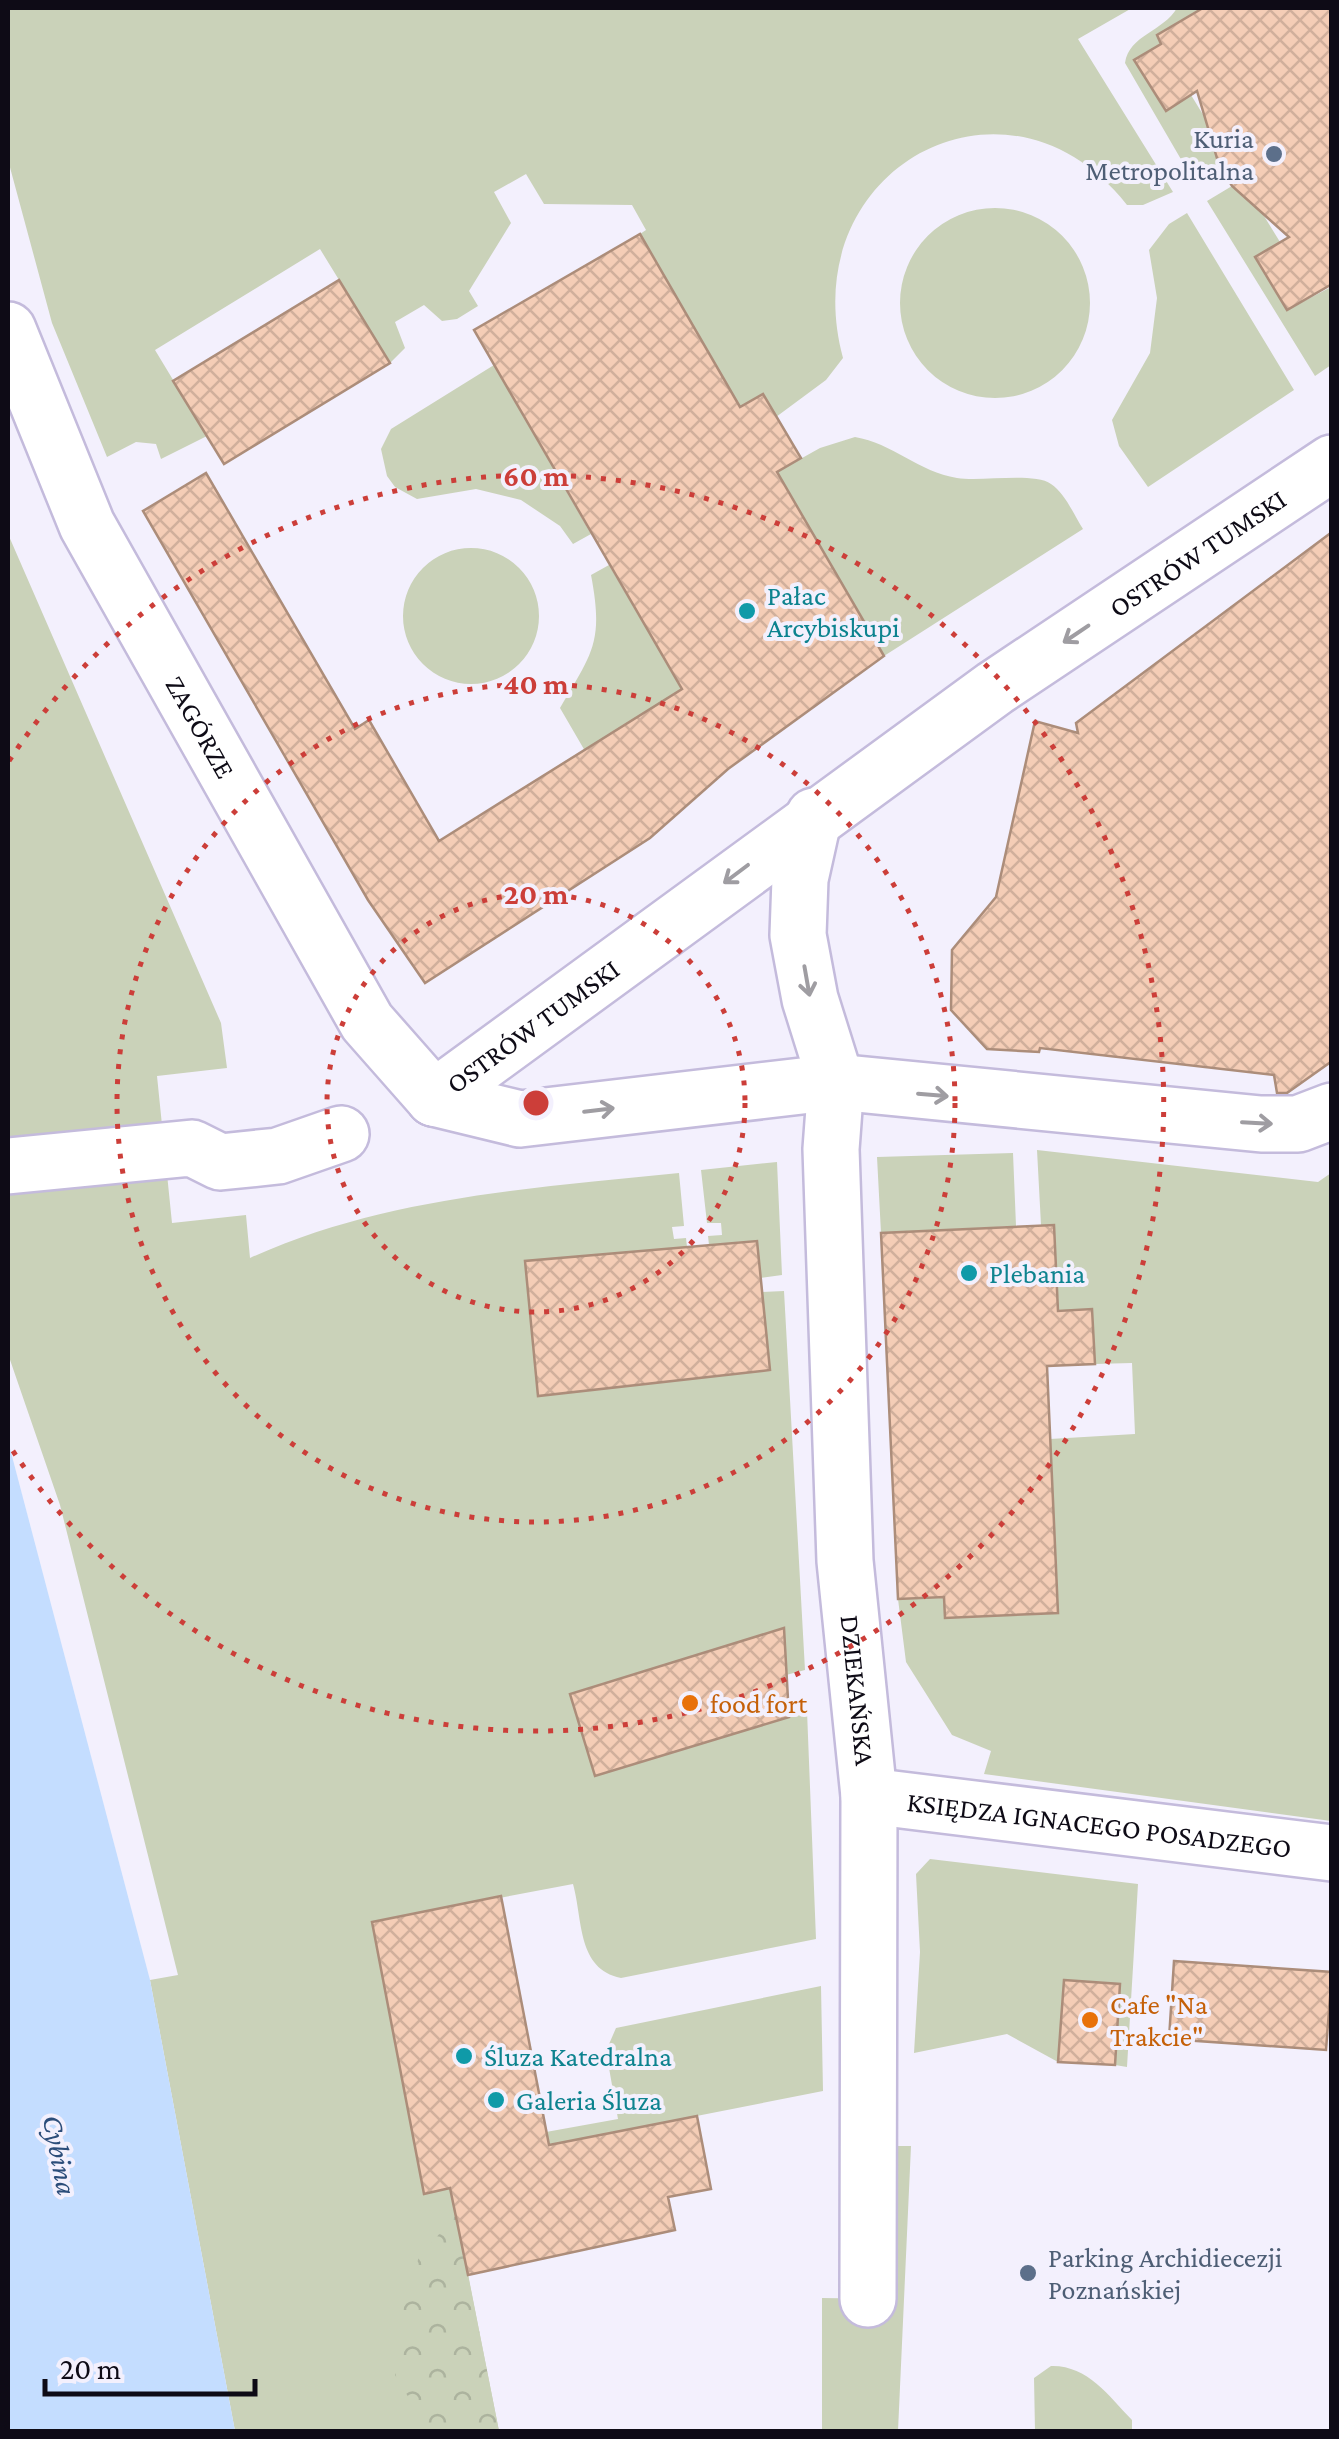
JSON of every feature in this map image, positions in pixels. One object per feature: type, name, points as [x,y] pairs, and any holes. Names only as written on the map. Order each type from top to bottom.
[{"type":"street","name":"ZAGÓRZE","points":[[8,330],[96,542],[367,1022],[434,1098]]},
{"type":"street","name":"OSTRÓW TUMSKI","points":[[434,1098],[814,816],[995,688],[1332,463]]},
{"type":"street","points":[[814,816],[800,878],[798,934],[810,999],[836,1082]]},
{"type":"street","name":"OSTRÓW TUMSKI","points":[[434,1098],[520,1119],[836,1082],[1261,1124],[1298,1124],[1332,1111]]},
{"type":"street","name":"DZIEKAŃSKA","points":[[836,1082],[832,1149],[844,1561],[869,1796],[868,2299]]},
{"type":"street","points":[[8,1166],[192,1148],[220,1162],[278,1156],[341,1134]]},
{"type":"street","name":"KSIĘDZA IGNACEGO POSADZEGO","points":[[869,1796],[1332,1852]]},
{"type":"green space","points":[[8,8],[1132,8],[1078,39],[1173,192],[1143,205],[1127,205],[1078,160],[1024,137],[971,136],[920,153],[879,186],[849,233],[836,291],[843,358],[826,380],[776,417],[740,407],[640,234],[646,230],[632,205],[544,204],[526,174],[494,192],[511,223],[469,291],[478,306],[457,319],[442,321],[424,305],[395,322],[405,348],[390,363],[320,249],[155,350],[207,436],[161,459],[156,444],[136,442],[107,457],[52,323],[8,160]]},
{"type":"green space","points":[[1177,8],[1203,8],[1157,35],[1161,44],[1134,60],[1165,111],[1191,95],[1218,139],[1213,144],[1219,165],[1193,180],[1125,63],[1133,46]]},
{"type":"green space","points":[[1232,186],[1247,200],[1253,198],[1280,242],[1255,258],[1287,310],[1331,287],[1331,365],[1315,376],[1207,201]]},
{"type":"green space","points":[[995,208],[1031,215],[1062,236],[1083,267],[1090,303],[1083,339],[1062,370],[1031,391],[995,398],[959,391],[928,370],[907,339],[900,303],[907,267],[928,236],[959,215]]},
{"type":"green space","points":[[1187,213],[1294,390],[1148,487],[1119,446],[1112,420],[1150,353],[1157,298],[1149,250],[1169,224]]},
{"type":"green space","points":[[494,365],[591,534],[573,544],[560,526],[521,500],[476,489],[417,499],[395,487],[387,476],[381,449],[391,429]]},
{"type":"green space","points":[[855,437],[943,475],[1043,480],[1061,493],[1083,529],[884,656],[777,472],[820,448]]},
{"type":"green space","points":[[8,534],[221,1023],[227,1068],[157,1076],[172,1223],[246,1215],[250,1258],[301,1237],[406,1208],[514,1190],[679,1173],[684,1226],[672,1227],[674,1239],[686,1238],[687,1247],[526,1262],[538,1396],[769,1370],[762,1292],[784,1291],[805,1670],[786,1675],[783,1629],[571,1694],[596,1776],[807,1711],[816,1939],[621,1978],[596,1965],[589,1954],[573,1884],[372,1922],[424,2193],[451,2188],[499,2431],[235,2431],[150,1980],[178,1975],[60,1505],[8,1354]]},
{"type":"green space","points":[[471,548],[497,553],[519,568],[534,590],[539,616],[534,642],[519,664],[497,679],[471,684],[445,679],[423,664],[408,642],[403,616],[408,590],[423,568],[445,553]]},
{"type":"green space","points":[[609,565],[682,689],[585,751],[560,708],[592,646],[596,617],[591,575]]},
{"type":"green space","points":[[1037,1150],[1318,1182],[1331,1173],[1331,1821],[984,1774],[991,1751],[952,1735],[906,1662],[898,1599],[944,1597],[945,1618],[1050,1439],[1135,1434],[1132,1363],[1095,1364],[1092,1310],[1058,1311],[1054,1225],[1041,1225]]},
{"type":"green space","points":[[1013,1153],[1016,1226],[881,1233],[877,1157]]},
{"type":"green space","points":[[777,1162],[782,1275],[760,1278],[709,1245],[708,1236],[722,1235],[721,1223],[707,1223],[701,1170]]},
{"type":"green space","points":[[930,1859],[1138,1884],[1127,2067],[1115,2065],[1120,1985],[1064,1980],[1058,2062],[1007,2034],[914,2053],[920,1952],[916,1874]]},
{"type":"green space","points":[[821,1986],[823,2091],[549,2145],[546,2132],[618,2119],[606,2051],[616,2028]]},
{"type":"green space","points":[[898,2146],[911,2146],[898,2431],[822,2432],[822,2298],[891,2299]]},
{"type":"green space","points":[[456,2215],[499,2431],[422,2431],[424,2423],[395,2375],[398,2319],[419,2257]]},
{"type":"green space","points":[[1051,2366],[1075,2370],[1096,2383],[1132,2420],[1132,2431],[1035,2431],[1034,2378]]},
{"type":"water","name":"Cybina","points":[[8,1441],[150,1980],[235,2431],[8,2431]]},
{"type":"building","name":"Kuria Metropolitalna","points":[[1203,8],[1332,8],[1332,284],[1287,310],[1255,257],[1289,237],[1232,186],[1219,165],[1197,91],[1166,111],[1134,60],[1161,44],[1157,35]]},
{"type":"building","name":"Pałac Arcybiskupi","points":[[640,234],[740,407],[763,394],[801,458],[777,472],[884,656],[728,769],[650,838],[425,983],[368,900],[143,511],[206,473],[355,729],[369,720],[439,841],[682,689],[474,330]]},
{"type":"building","points":[[339,280],[390,363],[224,464],[173,381]]},
{"type":"building","points":[[1332,532],[1332,1061],[1287,1093],[1277,1093],[1274,1075],[1040,1048],[1039,1052],[987,1049],[951,1010],[952,950],[996,897],[1035,721],[1078,733],[1076,723]]},
{"type":"building","points":[[1054,1225],[1058,1311],[1092,1309],[1095,1364],[1047,1366],[1058,1613],[945,1618],[944,1597],[898,1599],[881,1233]]},
{"type":"building","points":[[757,1241],[770,1370],[538,1396],[525,1261]]},
{"type":"building","name":"food fort","points":[[784,1628],[789,1717],[595,1776],[570,1694]]},
{"type":"building","name":"Śluza Katedralna","points":[[501,1896],[549,2145],[697,2116],[711,2189],[668,2197],[675,2230],[468,2275],[450,2188],[424,2194],[372,1922]]},
{"type":"building","points":[[1174,1961],[1332,1972],[1326,2050],[1169,2039]]},
{"type":"building","name":"Cafe \"Na Trakcie\"","points":[[1064,1980],[1120,1984],[1115,2065],[1058,2062]]},
{"type":"place","name":"Kuria Metropolitalna","points":[[1274,154]]},
{"type":"place","name":"Pałac Arcybiskupi","points":[[747,611]]},
{"type":"place","name":"Plebania","points":[[969,1273]]},
{"type":"place","name":"food fort","points":[[690,1703]]},
{"type":"place","name":"Cafe \"Na Trakcie\"","points":[[1090,2020]]},
{"type":"place","name":"Śluza Katedralna","points":[[464,2056]]},
{"type":"place","name":"Galeria Śluza","points":[[496,2100]]},
{"type":"place","name":"Parking Archidiecezji Poznańskiej","points":[[1028,2273]]}]
